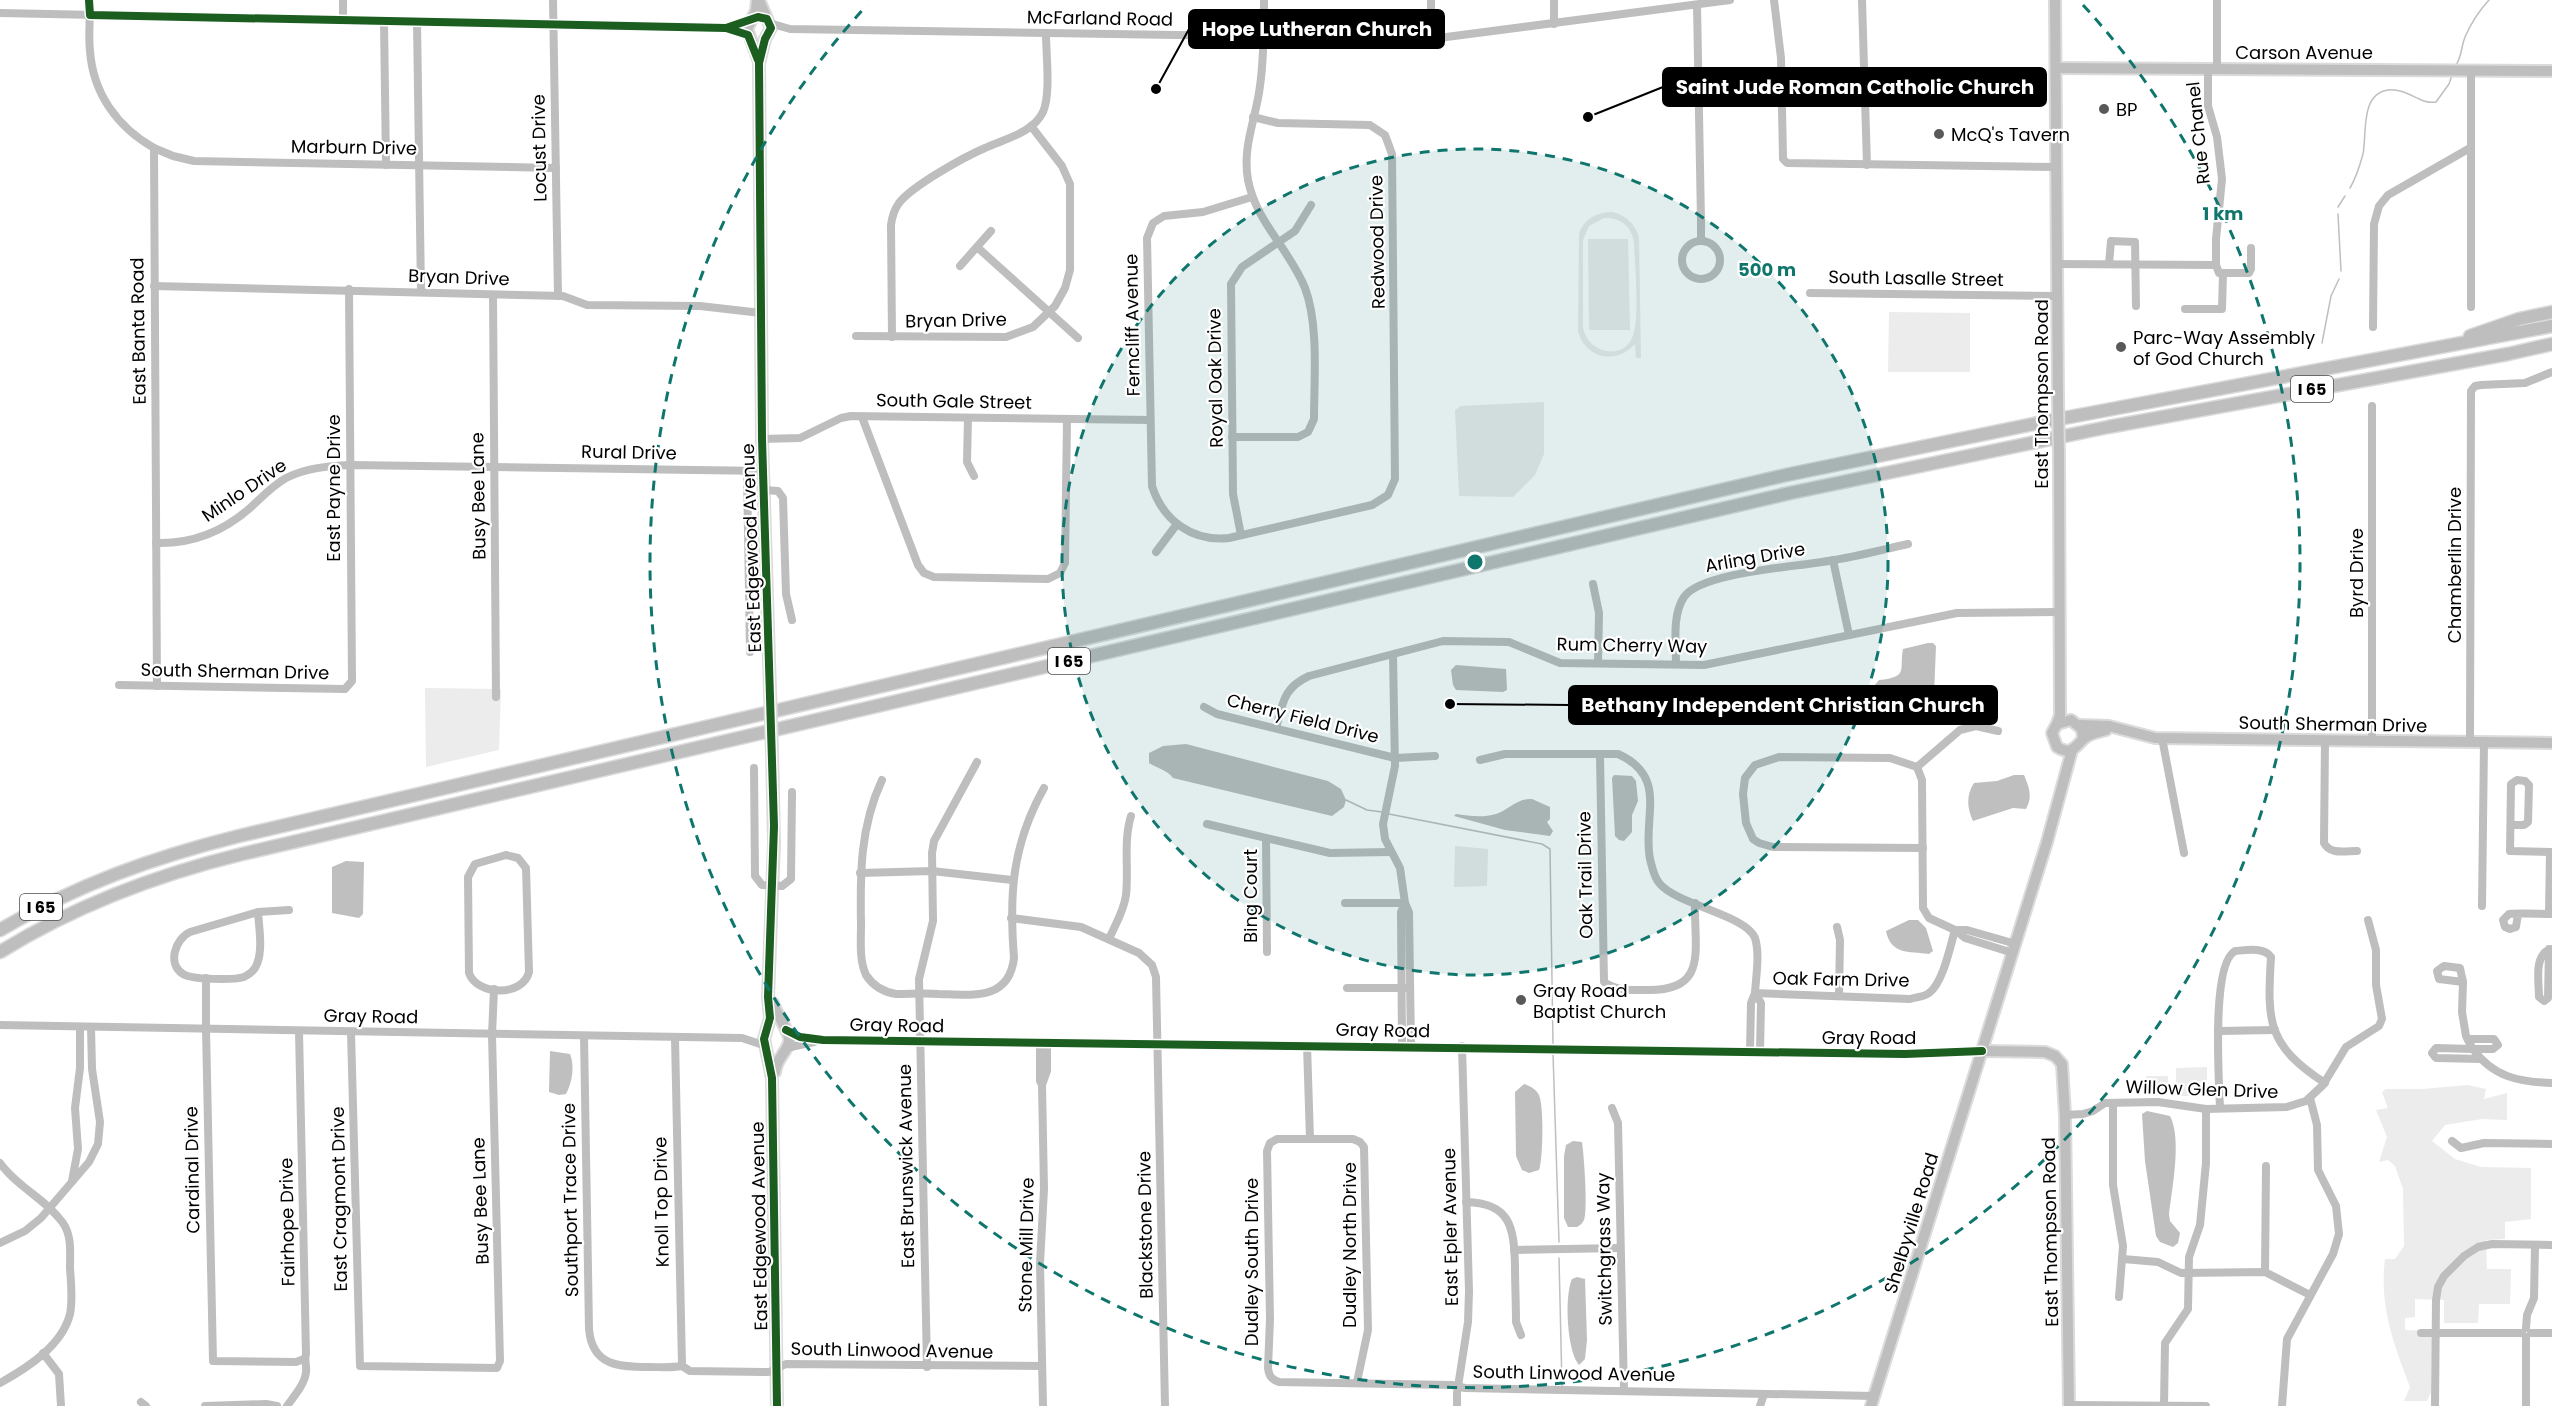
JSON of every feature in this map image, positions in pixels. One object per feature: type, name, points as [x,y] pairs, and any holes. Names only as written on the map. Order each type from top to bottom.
[{"type":"highway","points":[[2445,345],[2519,319],[2552,312]]},
{"type":"highway","points":[[2488,330],[2552,319]]},
{"type":"highway","name":"I 65","points":[[0,930],[47,903],[114,873],[177,851],[239,836],[1774,478],[2043,422],[2552,326]]},
{"type":"highway","name":"I 65","points":[[0,952],[53,921],[109,896],[190,867],[242,854],[1790,493],[2108,427],[2552,344]]},
{"type":"highway","points":[[2508,354],[2552,350]]},
{"type":"main road","name":"East Edgewood Avenue","points":[[758,0],[747,29],[759,63]]},
{"type":"main road","name":"East Edgewood Avenue","points":[[758,0],[771,31],[759,63],[762,439],[774,826],[770,1018],[767,1031]]},
{"type":"main road","points":[[2055,0],[2056,68]]},
{"type":"main road","points":[[751,20],[758,16],[768,21]]},
{"type":"main road","points":[[749,36],[757,41],[767,37]]},
{"type":"main road","name":"Carson Avenue","points":[[2056,68],[2552,71]]},
{"type":"main road","name":"East Thompson Road","points":[[2056,68],[2060,715],[2057,724]]},
{"type":"main road","name":"East Thompson Road","points":[[2059,668],[2060,684],[2075,722]]},
{"type":"main road","points":[[2075,722],[2083,739],[2081,744],[2067,750],[2052,738],[2057,724],[2075,722]]},
{"type":"main road","name":"South Sherman Drive","points":[[2075,722],[2109,726],[2162,738],[2552,743]]},
{"type":"main road","name":"South Sherman Drive","points":[[2083,739],[2116,729]]},
{"type":"main road","points":[[1982,1051],[2062,789],[2067,750]]},
{"type":"main road","name":"East Edgewood Avenue","points":[[769,991],[777,1015],[786,1030]]},
{"type":"main road","points":[[775,1026],[786,1030],[789,1040],[786,1048],[778,1052],[766,1046],[764,1039],[767,1031],[775,1026]]},
{"type":"main road","name":"East Edgewood Avenue","points":[[766,1046],[772,1078],[777,1406]]},
{"type":"main road","name":"East Edgewood Avenue","points":[[772,1078],[777,1060],[786,1048]]},
{"type":"main road","name":"Gray Road","points":[[1982,1051],[2045,1052],[2058,1058]]},
{"type":"main road","name":"Shelbyville Road","points":[[1872,1401],[1982,1051]]},
{"type":"main road","name":"East Thompson Road","points":[[2058,1058],[2063,1072],[2065,1115],[2069,1406]]},
{"type":"street","points":[[89,0],[90,59],[101,93],[123,125],[154,148]]},
{"type":"street","points":[[343,0],[343,20]]},
{"type":"street","name":"Locust Drive","points":[[554,0],[558,296]]},
{"type":"street","points":[[1232,437],[1297,437],[1311,428],[1314,417],[1311,311],[1302,283],[1261,217],[1252,197],[1246,156],[1260,87],[1264,0]]},
{"type":"street","points":[[1431,0],[1431,39]]},
{"type":"street","points":[[1554,0],[1554,24]]},
{"type":"street","name":"McFarland Road","points":[[768,21],[790,29],[1431,39],[1554,24],[1678,4],[1697,5],[1730,0]]},
{"type":"street","points":[[1774,0],[1781,58],[1783,159],[1785,162],[2057,167]]},
{"type":"street","points":[[1862,0],[1867,165]]},
{"type":"street","name":"Rue Chanel","points":[[2216,266],[2222,179],[2217,137],[2208,106],[2217,0]]},
{"type":"street","points":[[1697,5],[1701,239],[1704,241],[1717,250],[1719,261],[1711,275],[1695,278],[1689,275],[1683,265],[1683,254],[1689,245],[1704,241]]},
{"type":"street","points":[[0,14],[726,28],[749,36]]},
{"type":"street","points":[[726,28],[751,20]]},
{"type":"street","points":[[384,21],[386,165]]},
{"type":"street","points":[[417,22],[421,292]]},
{"type":"street","name":"McFarland Road","points":[[767,37],[790,29]]},
{"type":"street","points":[[892,337],[891,225],[894,212],[906,197],[939,174],[981,150],[1031,126],[1041,116],[1046,101],[1046,34]]},
{"type":"street","points":[[2471,70],[2471,307]]},
{"type":"street","name":"Redwood Drive","points":[[1241,535],[1372,505],[1385,498],[1395,479],[1392,154],[1390,144],[1381,131],[1367,124],[1278,123],[1253,117]]},
{"type":"street","points":[[1031,126],[1062,166],[1070,184],[1070,270],[1063,293],[1050,312]]},
{"type":"street","name":"Marburn Drive","points":[[154,148],[194,161],[556,168]]},
{"type":"street","name":"East Banta Road","points":[[154,148],[157,686]]},
{"type":"street","points":[[2373,327],[2374,224],[2379,206],[2388,195],[2470,148]]},
{"type":"street","name":"Ferncliff Avenue","points":[[1177,524],[1160,505],[1152,486],[1147,240],[1149,230],[1155,221],[1164,216],[1203,212],[1252,197]]},
{"type":"street","name":"Royal Oak Drive","points":[[1241,535],[1233,498],[1231,287],[1242,267],[1299,227],[1311,205]]},
{"type":"street","points":[[960,266],[991,231]]},
{"type":"street","points":[[2109,264],[2110,244],[2113,240],[2135,242],[2136,306]]},
{"type":"street","points":[[977,247],[1078,338]]},
{"type":"street","points":[[2057,264],[2216,266],[2218,273],[2249,273],[2251,248]]},
{"type":"street","points":[[2185,309],[2222,309],[2223,273]]},
{"type":"street","name":"Bryan Drive","points":[[154,286],[558,296],[587,305],[700,306],[761,313]]},
{"type":"street","name":"East Payne Drive","points":[[349,290],[352,681],[350,686]]},
{"type":"street","name":"South Lasalle Street","points":[[1810,293],[2057,297]]},
{"type":"street","name":"Busy Bee Lane","points":[[493,295],[496,698]]},
{"type":"street","name":"Bryan Drive","points":[[856,336],[1006,338],[1033,327],[1050,312]]},
{"type":"street","name":"Chamberlin Drive","points":[[2470,742],[2470,393],[2473,388],[2485,384],[2525,383],[2552,372]]},
{"type":"street","name":"Byrd Drive","points":[[2372,406],[2372,741]]},
{"type":"street","points":[[862,417],[918,565],[926,574],[934,577],[1048,579],[1058,575],[1064,566],[1067,420]]},
{"type":"street","name":"South Gale Street","points":[[762,439],[795,439],[841,418],[1150,420]]},
{"type":"street","points":[[968,418],[967,462],[974,476]]},
{"type":"street","name":"Minlo Drive","points":[[156,543],[189,540],[218,530],[240,516],[276,484],[296,474],[318,468],[350,465],[494,467]]},
{"type":"street","name":"Rural Drive","points":[[494,467],[764,471]]},
{"type":"street","name":"East Edgewood Avenue","points":[[747,471],[750,652]]},
{"type":"street","name":"East Edgewood Avenue","points":[[764,490],[777,491],[783,498],[786,594],[792,620]]},
{"type":"street","points":[[1156,552],[1177,524],[1192,533],[1208,538],[1241,535]]},
{"type":"street","name":"Arling Drive","points":[[1676,664],[1677,615],[1683,599],[1692,588],[1703,583],[1773,567],[1833,560],[1908,544]]},
{"type":"street","points":[[1833,560],[1849,635]]},
{"type":"street","points":[[1593,584],[1599,613],[1598,663]]},
{"type":"street","name":"Rum Cherry Way","points":[[1276,728],[1286,694],[1295,683],[1309,676],[1443,641],[1502,642],[1555,662],[1715,663],[1957,613],[2058,612]]},
{"type":"street","points":[[1393,655],[1394,777],[1384,813],[1383,831],[1402,878],[1405,903],[1409,912],[1406,1046]]},
{"type":"street","name":"South Sherman Drive","points":[[119,685],[345,689],[350,686]]},
{"type":"street","name":"Cherry Field Drive","points":[[1204,707],[1217,714],[1395,758],[1435,756]]},
{"type":"street","points":[[1917,767],[1960,730],[1976,726],[1998,731]]},
{"type":"street","points":[[2162,738],[2184,853]]},
{"type":"street","points":[[2325,740],[2324,843],[2332,851],[2357,851]]},
{"type":"street","points":[[2482,906],[2484,742]]},
{"type":"street","points":[[1480,760],[1505,754],[1618,754],[1636,764],[1643,771],[1648,779],[1650,792],[1649,855],[1656,879],[1667,890],[1743,925],[1754,936],[1757,949],[1755,993],[1751,1003],[1750,1051]]},
{"type":"street","name":"Oak Trail Drive","points":[[1600,755],[1604,982],[1614,989],[1663,991],[1685,983],[1692,972],[1694,961],[1695,903]]},
{"type":"street","points":[[1917,767],[1890,758],[1779,757],[1755,765],[1749,771],[1744,786],[1744,804],[1748,831],[1759,843],[1773,847],[1923,848]]},
{"type":"street","name":"East Brunswick Avenue","points":[[927,1366],[919,1041],[921,969],[933,921],[932,853],[937,833],[965,789],[977,762]]},
{"type":"street","points":[[1917,767],[1922,780],[1923,908],[1929,918],[1955,930],[1965,938],[2014,948]]},
{"type":"street","points":[[754,768],[755,876],[759,884],[772,887],[785,885],[791,879],[792,792]]},
{"type":"street","points":[[882,780],[866,825],[860,873],[862,959],[866,974],[873,984],[886,992],[896,994],[980,995],[1001,985],[1010,973],[1013,963],[1012,880],[1022,836],[1044,788]]},
{"type":"street","points":[[2511,825],[2524,825],[2528,822],[2529,786],[2525,781],[2517,780],[2511,784],[2510,851],[2551,852],[2551,914],[2518,914]]},
{"type":"street","points":[[1109,939],[1124,907],[1126,831],[1131,816]]},
{"type":"street","points":[[1207,824],[1330,853],[1391,852]]},
{"type":"street","name":"Bing Court","points":[[1266,839],[1267,952]]},
{"type":"street","points":[[514,856],[526,868],[529,972],[525,982],[517,988],[494,989],[480,987],[470,976],[468,877],[475,864],[495,857],[514,856]]},
{"type":"street","points":[[860,873],[932,871],[1012,880]]},
{"type":"street","points":[[1345,903],[1405,903]]},
{"type":"street","points":[[258,912],[259,955],[254,969],[239,978],[206,978],[189,977],[178,969],[175,950],[179,939],[190,932],[258,912],[290,910]]},
{"type":"street","name":"Blackstone Drive","points":[[1011,918],[1077,926],[1139,953],[1154,970],[1157,985],[1166,1406]]},
{"type":"street","name":"Willow Glen Drive","points":[[2065,1115],[2083,1114],[2105,1103],[2158,1102],[2206,1108],[2287,1107],[2310,1098],[2325,1083],[2345,1049],[2354,1040],[2379,1026],[2382,1019],[2376,985],[2376,950],[2368,920]]},
{"type":"street","points":[[1837,927],[1840,940],[1839,996]]},
{"type":"street","name":"Oak Farm Drive","points":[[1755,993],[1910,999],[1928,993],[1938,980],[1955,930]]},
{"type":"street","points":[[2550,949],[2548,998],[2544,1001],[2539,997],[2539,961],[2542,954],[2550,949]]},
{"type":"street","points":[[2220,1108],[2218,1030],[2220,990],[2232,952],[2262,950],[2270,954],[2270,1002],[2275,1030],[2292,1060],[2325,1083]]},
{"type":"street","name":"Cardinal Drive","points":[[206,978],[213,1360],[296,1362],[304,1359]]},
{"type":"street","points":[[2463,982],[2462,1016],[2468,1039],[2481,1059],[2495,1071],[2514,1080],[2552,1083]]},
{"type":"street","points":[[1347,988],[1406,988]]},
{"type":"street","name":"Busy Bee Lane","points":[[494,989],[492,1035],[499,1366]]},
{"type":"street","points":[[1755,993],[1761,1003],[1761,1051]]},
{"type":"street","name":"Gray Road","points":[[0,1025],[675,1038],[742,1038],[767,1031]]},
{"type":"street","points":[[72,1181],[78,1149],[75,1108],[80,1068],[80,1027]]},
{"type":"street","points":[[0,1243],[32,1227],[89,1162],[98,1144],[100,1131],[92,1069],[91,1027]]},
{"type":"street","name":"Gray Road","points":[[786,1030],[800,1037],[823,1040],[1462,1046],[1905,1054],[1982,1051]]},
{"type":"street","points":[[2218,1030],[2275,1030]]},
{"type":"street","name":"Fairhope Drive","points":[[287,1406],[307,1370],[304,1359],[306,1354],[299,1031]]},
{"type":"street","name":"East Cragmont Drive","points":[[351,1032],[360,1366],[478,1369],[499,1366]]},
{"type":"street","name":"Southport Trace Drive","points":[[584,1036],[589,1329],[593,1346],[603,1359]]},
{"type":"street","name":"Knoll Top Drive","points":[[675,1038],[682,1366]]},
{"type":"street","name":"Gray Road","points":[[742,1038],[766,1046]]},
{"type":"street","points":[[2468,1039],[2494,1039],[2498,1042],[2497,1047],[2493,1049],[2436,1048],[2433,1055],[2437,1059],[2481,1059]]},
{"type":"street","name":"Gray Road","points":[[786,1048],[823,1040]]},
{"type":"street","name":"Stone Mill Drive","points":[[1043,1406],[1040,1263],[1044,1189],[1042,1085],[1040,1081],[1044,1042]]},
{"type":"street","points":[[1307,1045],[1310,1139]]},
{"type":"street","name":"East Epler Avenue","points":[[1457,1406],[1469,1301],[1462,1046]]},
{"type":"street","points":[[2282,1406],[2287,1339],[2333,1254],[2339,1234],[2335,1201],[2318,1170],[2317,1125],[2310,1098]]},
{"type":"street","points":[[2113,1103],[2114,1185],[2123,1241],[2119,1298]]},
{"type":"street","name":"Switchgrass Way","points":[[1612,1108],[1618,1123],[1624,1391]]},
{"type":"street","points":[[2164,1406],[2165,1343],[2188,1309],[2190,1249],[2200,1225],[2206,1163],[2206,1108]]},
{"type":"street","name":"Dudley South Drive","points":[[1273,1380],[1268,1368],[1270,1319],[1267,1151],[1270,1143],[1277,1139],[1310,1139]]},
{"type":"street","name":"Dudley North Drive","points":[[1310,1139],[1353,1139],[1361,1143],[1365,1152],[1368,1330],[1357,1382]]},
{"type":"street","points":[[2452,1141],[2461,1148],[2484,1143],[2552,1144]]},
{"type":"street","points":[[0,1163],[10,1176],[62,1221],[69,1235],[71,1306],[66,1325],[43,1353],[25,1369],[0,1383]]},
{"type":"street","points":[[2265,1272],[2266,1166]]},
{"type":"street","points":[[1466,1202],[1487,1204],[1504,1215],[1511,1226],[1516,1322],[1521,1335]]},
{"type":"street","points":[[2435,1406],[2436,1300],[2441,1281],[2467,1254],[2487,1245],[2552,1245]]},
{"type":"street","points":[[2526,1406],[2527,1315],[2534,1298],[2535,1245]]},
{"type":"street","points":[[1514,1250],[1619,1248]]},
{"type":"street","points":[[2122,1258],[2158,1262],[2178,1272],[2265,1272],[2310,1295]]},
{"type":"street","points":[[2421,1333],[2552,1333]]},
{"type":"street","points":[[43,1353],[59,1374],[61,1406]]},
{"type":"street","name":"South Linwood Avenue","points":[[603,1359],[614,1365],[626,1367],[682,1366],[690,1371],[769,1372],[786,1364],[1042,1366]]},
{"type":"street","name":"South Linwood Avenue","points":[[1273,1380],[1764,1394],[1872,1401]]},
{"type":"street","points":[[1760,1406],[1764,1394]]},
{"type":"street","points":[[205,1406],[266,1404],[277,1406]]},
{"type":"street","points":[[2069,1406],[2206,1406]]},
{"type":"shaded area","points":[[1607,212],[1613,212],[1626,218],[1633,224],[1639,237],[1641,358],[1636,358],[1635,344],[1628,351],[1619,355],[1602,356],[1594,353],[1587,348],[1578,331],[1579,233],[1588,220]],"holes":[[[1604,218],[1620,221],[1631,232],[1636,276],[1634,332],[1630,342],[1624,348],[1616,351],[1607,351],[1591,343],[1583,326],[1583,240],[1589,226]]]},
{"type":"shaded area","points":[[1588,239],[1628,239],[1630,330],[1589,330]]},
{"type":"shaded area","points":[[1889,312],[1970,313],[1970,372],[1888,372]]},
{"type":"shaded area","points":[[1544,402],[1544,454],[1535,475],[1513,497],[1459,496],[1455,410],[1461,406]]},
{"type":"shaded area","points":[[1928,643],[1936,646],[1934,695],[1875,693],[1874,686],[1879,680],[1895,677],[1901,671],[1903,649]]},
{"type":"shaded area","points":[[1456,665],[1506,669],[1507,690],[1503,692],[1456,690],[1451,670]]},
{"type":"shaded area","points":[[425,688],[501,689],[499,750],[426,767]]},
{"type":"shaded area","points":[[1186,744],[1328,781],[1341,789],[1346,800],[1344,807],[1332,816],[1173,778],[1149,763],[1149,753],[1163,746]]},
{"type":"shaded area","points":[[1614,775],[1632,776],[1636,781],[1638,801],[1632,815],[1632,832],[1624,841],[1615,836],[1612,778]]},
{"type":"shaded area","points":[[2014,775],[2024,775],[2030,796],[2026,809],[2013,808],[1973,821],[1968,802],[1974,783],[1997,781]]},
{"type":"shaded area","points":[[1532,799],[1550,807],[1550,819],[1547,822],[1553,831],[1550,836],[1505,830],[1454,816],[1456,814],[1491,815],[1522,800]]},
{"type":"shaded area","points":[[1455,846],[1488,849],[1487,886],[1454,887]]},
{"type":"shaded area","points":[[346,861],[364,862],[363,914],[359,918],[332,913],[332,867]]},
{"type":"shaded area","points":[[1909,920],[1918,920],[1926,928],[1933,951],[1929,954],[1907,952],[1896,948],[1888,939],[1886,931]]},
{"type":"shaded area","points":[[550,1051],[570,1054],[572,1074],[566,1094],[559,1095],[549,1092]]},
{"type":"shaded area","points":[[2207,1067],[2207,1096],[2176,1096],[2176,1068]]},
{"type":"shaded area","points":[[2146,1076],[2168,1076],[2169,1092],[2146,1092]]},
{"type":"shaded area","points":[[1524,1084],[1538,1093],[1542,1110],[1539,1170],[1529,1173],[1522,1170],[1516,1156],[1515,1092]]},
{"type":"shaded area","points":[[2468,1085],[2486,1089],[2484,1099],[2507,1093],[2507,1120],[2482,1119],[2445,1125],[2432,1141],[2455,1159],[2481,1167],[2531,1168],[2531,1219],[2505,1222],[2505,1239],[2486,1240],[2487,1269],[2511,1269],[2510,1304],[2479,1304],[2478,1323],[2444,1323],[2444,1300],[2415,1299],[2415,1317],[2405,1318],[2405,1330],[2432,1331],[2431,1392],[2427,1401],[2404,1401],[2410,1387],[2389,1325],[2384,1293],[2385,1259],[2395,1259],[2404,1246],[2403,1189],[2395,1166],[2388,1160],[2379,1162],[2387,1137],[2376,1110],[2388,1108],[2382,1092],[2386,1089]]},
{"type":"shaded area","points":[[2147,1111],[2170,1116],[2174,1126],[2176,1150],[2169,1214],[2170,1221],[2180,1233],[2178,1243],[2173,1247],[2160,1242],[2156,1236],[2145,1161],[2142,1114]]},
{"type":"shaded area","points":[[1573,1141],[1582,1142],[1586,1206],[1582,1223],[1577,1227],[1568,1227],[1564,1218],[1564,1156],[1566,1145]]},
{"type":"shaded area","points":[[1577,1277],[1585,1279],[1587,1340],[1585,1359],[1579,1365],[1569,1337],[1568,1324],[1570,1287],[1572,1279]]},
{"type":"waterway","points":[[2456,65],[2467,32],[2489,0]]},
{"type":"waterway","points":[[2350,188],[2363,154],[2366,116],[2373,99],[2379,93],[2395,90],[2425,101],[2436,102],[2449,84],[2452,75]]},
{"type":"waterway","points":[[2338,207],[2345,196]]},
{"type":"waterway","points":[[2338,214],[2341,271]]},
{"type":"waterway","points":[[2322,343],[2331,296],[2339,279]]},
{"type":"waterway","points":[[1346,800],[1367,810],[1382,812]]},
{"type":"waterway","points":[[1389,814],[1542,844],[1550,849],[1553,1045]]},
{"type":"waterway","points":[[1553,1053],[1559,1242]]},
{"type":"waterway","points":[[1559,1258],[1562,1386]]},
{"type":"cycle path","points":[[89,0],[90,15],[726,28],[748,35],[758,60]]},
{"type":"cycle path","points":[[726,28],[758,17],[767,19],[771,28],[765,39],[759,63],[762,439],[774,826],[768,997],[770,1018],[764,1039],[772,1078],[777,1406]]},
{"type":"cycle path","points":[[786,1030],[800,1037],[823,1040],[1905,1054],[1982,1051]]},
{"type":"place","name":"Hope Lutheran Church","points":[[1156,89]]},
{"type":"place","name":"BP","points":[[2104,109]]},
{"type":"place","name":"Saint Jude Roman Catholic Church","points":[[1588,117]]},
{"type":"place","name":"McQ's Tavern","points":[[1939,134]]},
{"type":"place","name":"Parc-Way Assembly of God Church","points":[[2121,347]]},
{"type":"place","name":"Bethany Independent Christian Church","points":[[1450,704]]},
{"type":"place","name":"Gray Road Baptist Church","points":[[1521,1000]]}]
